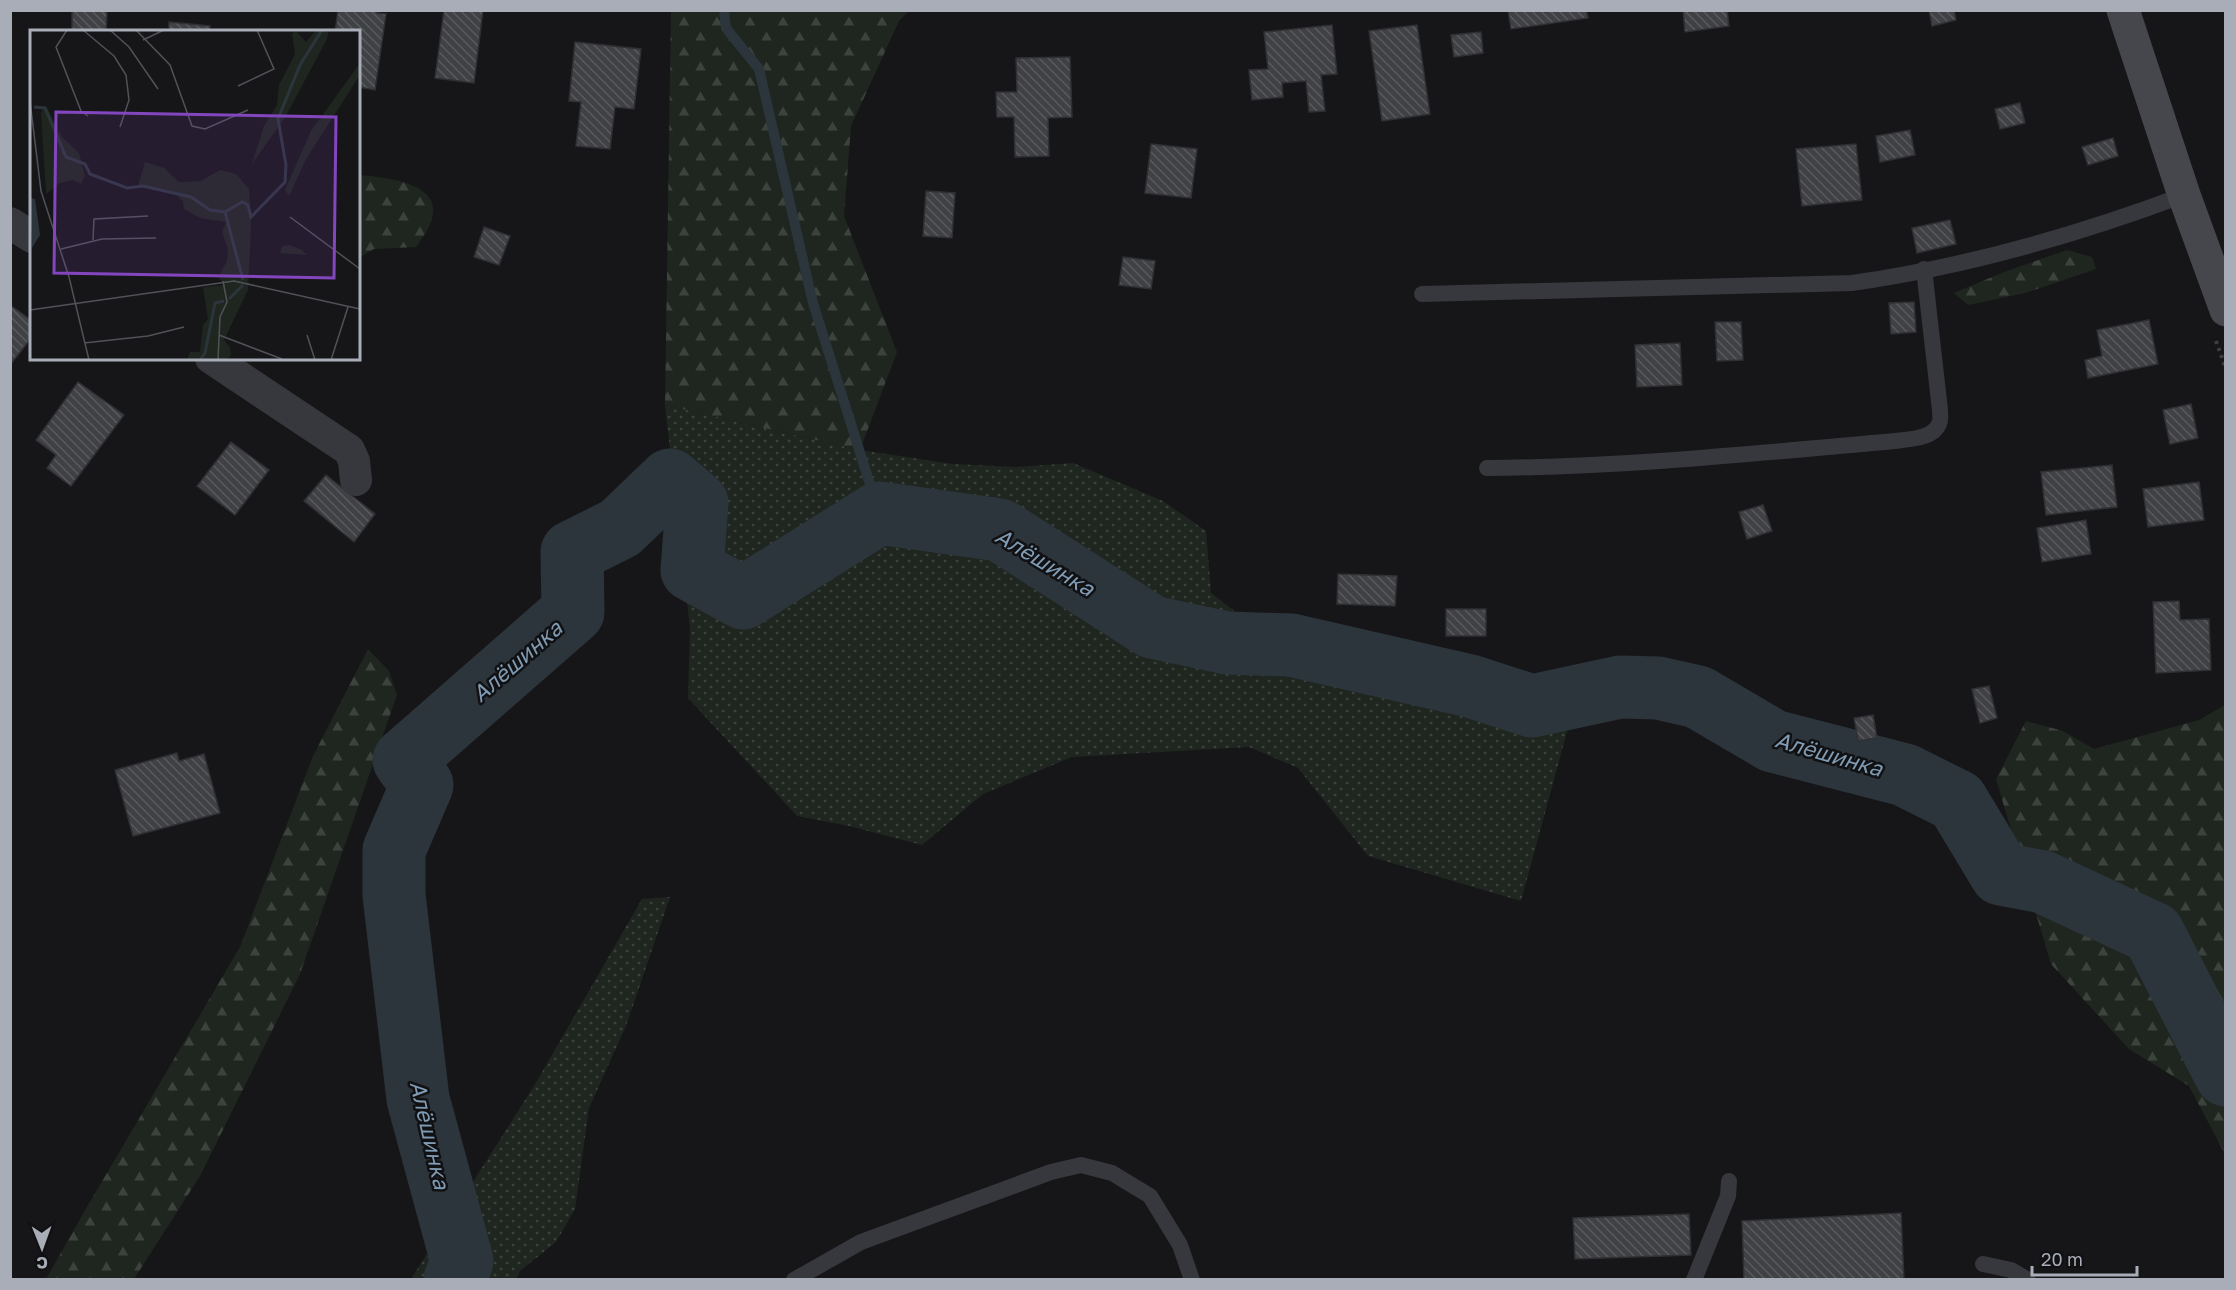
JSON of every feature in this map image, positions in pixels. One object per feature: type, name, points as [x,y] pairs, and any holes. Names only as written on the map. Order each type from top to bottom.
[{"type":"main road","points":[[2123,10],[2184,195],[2226,310]]},
{"type":"street","points":[[10,223],[30,236]]},
{"type":"street","points":[[214,360],[349,450],[354,461],[356,480]]},
{"type":"lane","points":[[1422,294],[1816,285],[1885,278],[2008,251],[2072,234],[2184,195]]},
{"type":"lane","points":[[1487,468],[1673,461],[1921,438],[1940,424],[1924,269]]},
{"type":"lane","points":[[794,1280],[861,1242],[1051,1172],[1081,1165],[1112,1173],[1150,1196],[1180,1245],[1192,1280]]},
{"type":"lane","points":[[1694,1280],[1728,1196],[1729,1181]]},
{"type":"lane","points":[[1983,1264],[2011,1269],[2028,1280]]},
{"type":"green space","points":[[671,11],[909,11],[899,21],[851,126],[844,216],[897,352],[860,450],[665,405]]},
{"type":"green space","points":[[360,175],[395,180],[423,191],[431,200],[433,212],[429,228],[416,247],[374,249],[360,255]]},
{"type":"green space","points":[[2067,250],[2092,257],[2096,269],[2025,293],[1968,305],[1954,293],[2004,272]]},
{"type":"green space","points":[[665,405],[860,450],[953,464],[1017,467],[1073,463],[1163,501],[1206,531],[1211,593],[1272,640],[1431,681],[1574,706],[1521,901],[1368,856],[1298,768],[1249,747],[1072,757],[983,794],[922,845],[849,826],[797,816],[688,698],[690,627]]},
{"type":"green space","points":[[368,649],[389,671],[397,695],[300,974],[200,1176],[134,1279],[46,1279],[240,947],[313,756]]},
{"type":"green space","points":[[2225,705],[2225,1154],[2189,1086],[2129,1049],[2051,964],[1996,779],[2026,721],[2063,731],[2094,749],[2199,720]]},
{"type":"green space","points":[[670,897],[626,1026],[589,1108],[575,1209],[556,1242],[520,1271],[516,1279],[411,1279],[534,1086],[642,899]]},
{"type":"building","points":[[72,10],[107,10],[106,30],[72,30]]},
{"type":"building","points":[[338,10],[377,10],[377,13],[386,14],[375,90],[360,87],[360,30],[335,30]]},
{"type":"building","points":[[444,10],[483,10],[474,83],[435,78]]},
{"type":"building","points":[[1508,10],[1586,10],[1588,18],[1511,29]]},
{"type":"building","points":[[1683,10],[1727,10],[1729,26],[1685,32]]},
{"type":"building","points":[[1929,10],[1954,10],[1956,20],[1932,26]]},
{"type":"building","points":[[169,22],[210,26],[209,30],[169,30]]},
{"type":"building","points":[[1332,25],[1337,74],[1321,75],[1325,111],[1309,112],[1306,81],[1282,83],[1283,97],[1252,100],[1249,70],[1268,69],[1264,32]]},
{"type":"building","points":[[1417,25],[1430,114],[1382,121],[1369,31]]},
{"type":"building","points":[[1481,32],[1483,53],[1454,57],[1451,35]]},
{"type":"building","points":[[575,42],[641,49],[634,109],[615,107],[610,149],[576,146],[581,102],[569,101]]},
{"type":"building","points":[[1070,57],[1072,117],[1048,118],[1049,156],[1015,157],[1014,117],[997,117],[996,92],[1017,92],[1016,58]]},
{"type":"building","points":[[2020,103],[2025,123],[2000,129],[1995,109]]},
{"type":"building","points":[[1910,130],[1915,155],[1880,162],[1876,136]]},
{"type":"building","points":[[2113,138],[2118,156],[2088,165],[2082,147]]},
{"type":"building","points":[[1151,144],[1197,149],[1191,198],[1145,193]]},
{"type":"building","points":[[1856,144],[1862,200],[1802,206],[1796,149]]},
{"type":"building","points":[[926,191],[955,193],[952,238],[923,236]]},
{"type":"building","points":[[1950,220],[1956,244],[1917,253],[1912,228]]},
{"type":"building","points":[[484,227],[510,236],[499,265],[474,257]]},
{"type":"building","points":[[1123,257],[1155,261],[1151,289],[1119,285]]},
{"type":"building","points":[[1914,302],[1916,332],[1891,334],[1889,303]]},
{"type":"building","points":[[10,305],[30,320],[30,340],[10,365]]},
{"type":"building","points":[[2149,320],[2158,364],[2088,378],[2085,360],[2102,356],[2097,330]]},
{"type":"building","points":[[1715,322],[1741,322],[1743,360],[1717,361]]},
{"type":"building","points":[[1680,343],[1682,385],[1637,387],[1635,345]]},
{"type":"building","points":[[78,382],[124,415],[71,486],[47,468],[56,455],[36,440]]},
{"type":"building","points":[[2191,404],[2198,438],[2170,444],[2163,410]]},
{"type":"building","points":[[231,442],[269,470],[235,515],[197,486]]},
{"type":"building","points":[[2112,465],[2117,507],[2046,515],[2041,472]]},
{"type":"building","points":[[326,475],[375,514],[354,542],[304,501]]},
{"type":"building","points":[[2199,482],[2204,520],[2148,527],[2143,489]]},
{"type":"building","points":[[1763,505],[1772,531],[1747,539],[1739,512]]},
{"type":"building","points":[[2086,520],[2091,554],[2042,562],[2037,528]]},
{"type":"building","points":[[1338,574],[1397,576],[1395,606],[1337,604]]},
{"type":"building","points":[[2179,601],[2180,620],[2209,619],[2211,670],[2156,673],[2153,602]]},
{"type":"building","points":[[1446,609],[1486,609],[1486,636],[1446,636]]},
{"type":"building","points":[[1989,686],[1997,718],[1980,723],[1972,689]]},
{"type":"building","points":[[1873,715],[1877,738],[1858,741],[1854,718]]},
{"type":"building","points":[[177,753],[179,761],[204,754],[220,813],[133,836],[115,770]]},
{"type":"building","points":[[1901,1213],[1904,1280],[1744,1280],[1742,1221]]},
{"type":"building","points":[[1689,1214],[1691,1255],[1575,1259],[1573,1218]]},
{"type":"waterway","points":[[724,10],[726,28],[759,69],[813,303],[879,513]]},
{"type":"waterway","name":"Алёшинка","points":[[455,1280],[462,1261],[418,1099],[394,895],[394,850],[422,785],[404,760],[573,612],[572,552],[620,528],[670,480],[697,503],[692,570],[743,598],[879,513],[1000,530],[1152,627],[1227,643],[1291,645],[1470,686],[1532,706],[1620,687],[1658,688],[1698,697],[1773,741],[1905,775],[1957,801],[2001,874],[2043,882],[2153,933],[2226,1075]]}]
